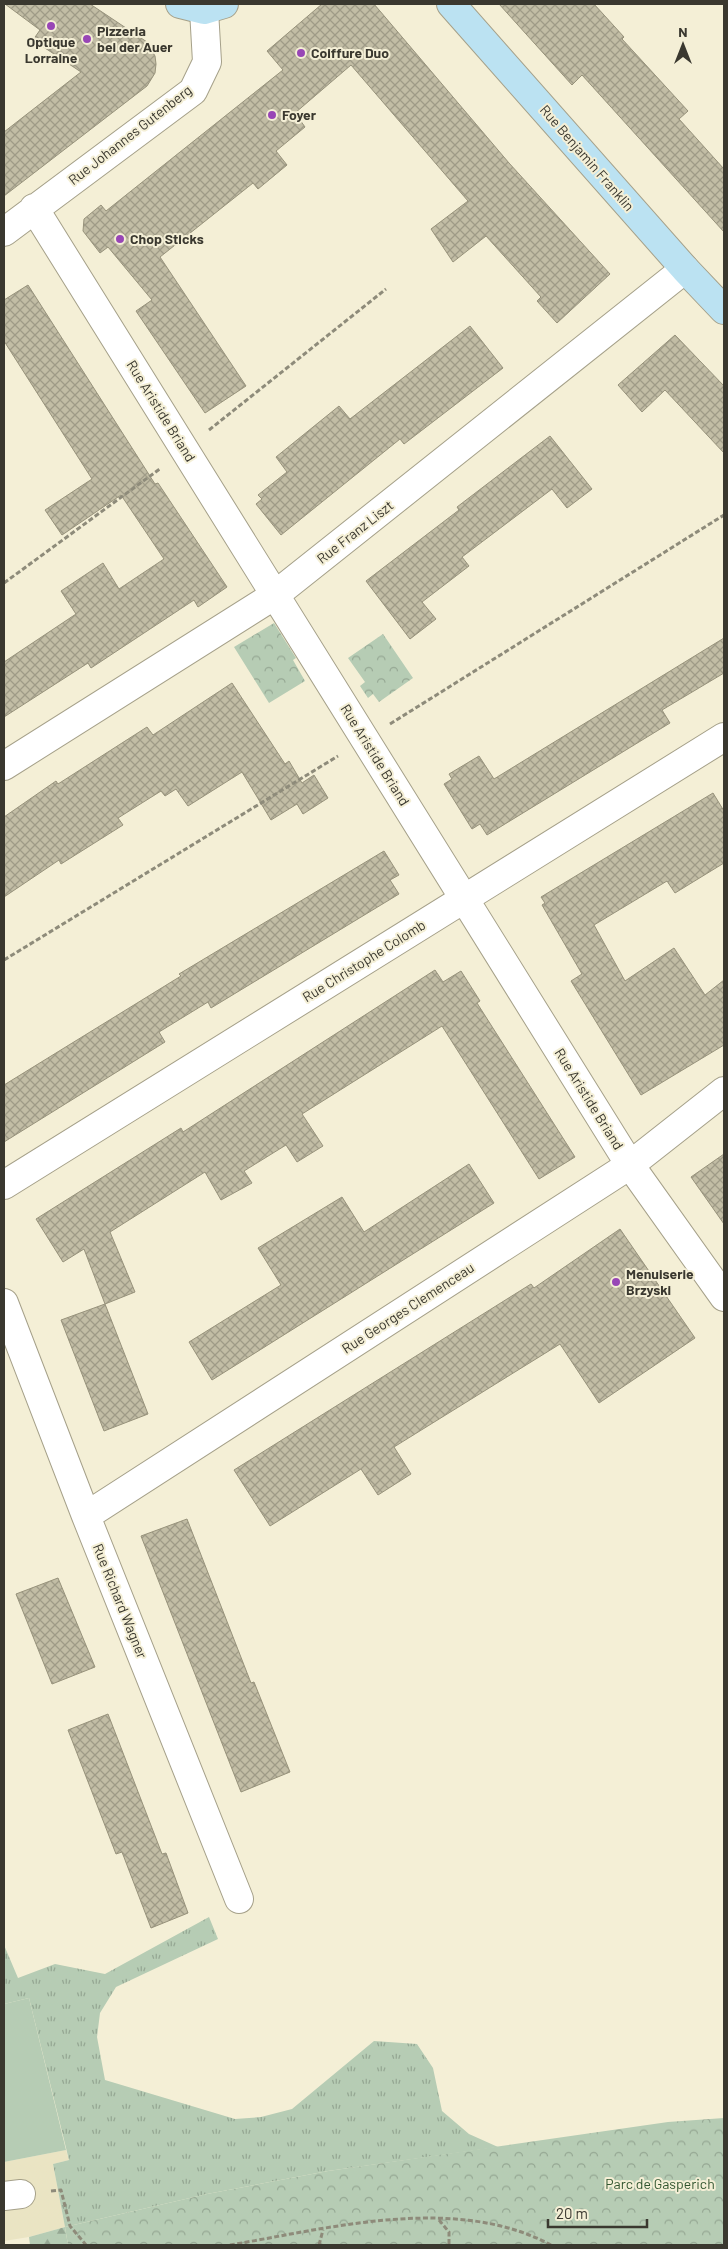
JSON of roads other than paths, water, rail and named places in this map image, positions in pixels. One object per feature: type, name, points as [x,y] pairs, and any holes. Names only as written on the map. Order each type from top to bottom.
[{"type":"street","name":"Rue Benjamin Franklin","points":[[451,4],[685,269],[724,310]]},
{"type":"street","name":"Rue Johannes Gutenberg","points":[[4,232],[193,90],[208,62],[203,6]]},
{"type":"street","name":"Rue Aristide Briand","points":[[34,208],[630,1165],[724,1297]]},
{"type":"street","name":"Rue Franz Liszt","points":[[4,766],[275,595],[685,269]]},
{"type":"street","name":"Rue Christophe Colomb","points":[[4,1185],[724,737]]},
{"type":"street","name":"Rue Georges Clemenceau","points":[[86,1516],[630,1165],[724,1091]]},
{"type":"street","name":"Rue Richard Wagner","points":[[4,1303],[86,1516],[239,1899]]},
{"type":"place","name":"Optique Lorraine","points":[[51,26]]},
{"type":"place","name":"Pizzeria bei der Auer","points":[[87,39]]},
{"type":"place","name":"Coiffure Duo","points":[[301,53]]},
{"type":"place","name":"Foyer","points":[[272,115]]},
{"type":"place","name":"Chop Sticks","points":[[120,239]]},
{"type":"place","name":"Menuiserie Brzyski","points":[[616,1282]]},
{"type":"park label","name":"Parc de Gasperich","points":[[660,2184]]}]
